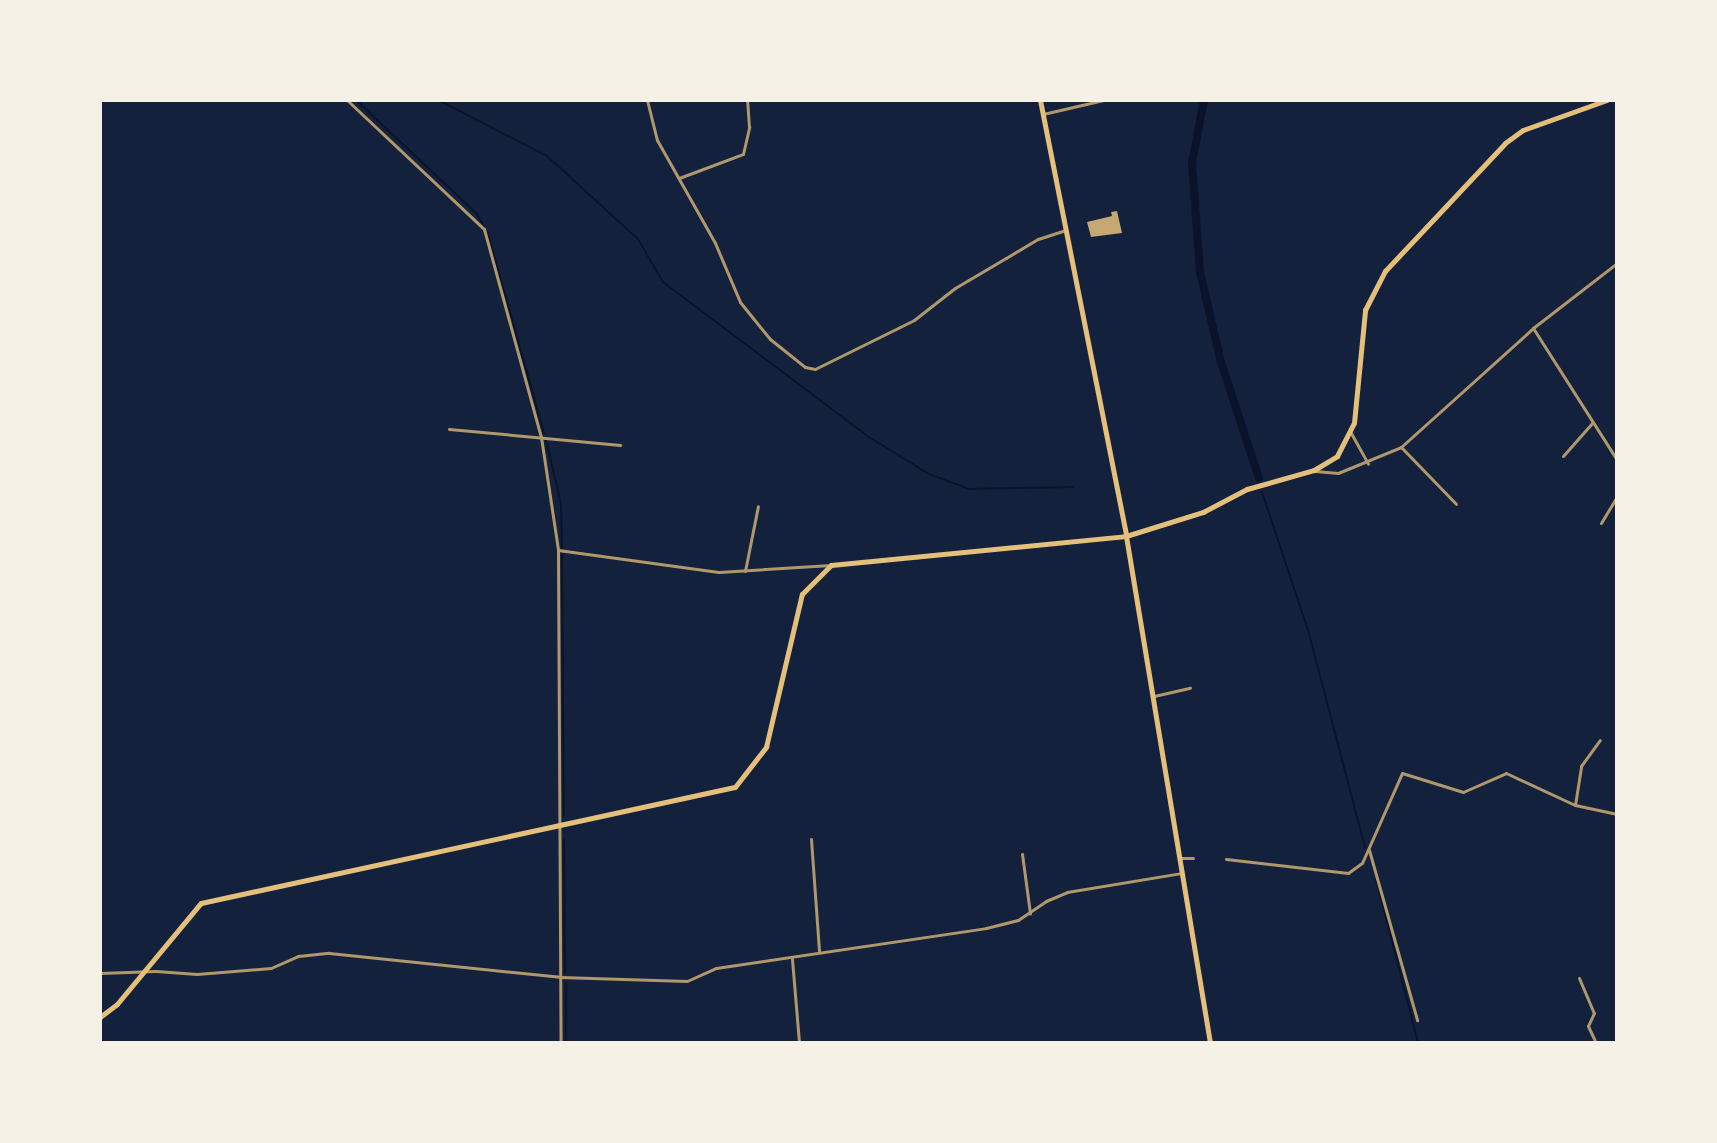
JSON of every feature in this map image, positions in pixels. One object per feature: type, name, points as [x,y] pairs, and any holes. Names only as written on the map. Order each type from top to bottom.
[{"type":"main road","points":[[1040,100],[1126,536],[1210,1043]]},
{"type":"main road","points":[[100,1017],[117,1004],[201,903],[735,787],[766,747],[802,594],[831,565],[1126,536],[1191,516],[1247,489],[1314,470],[1337,456],[1351,433],[1357,403],[1362,322],[1369,296],[1385,271],[1505,143],[1523,130],[1607,100]]},
{"type":"street","points":[[347,100],[484,229],[541,437],[558,550],[561,1043]]},
{"type":"street","points":[[647,100],[657,140],[715,243],[740,302],[789,358],[815,369],[914,320],[955,288],[1038,239],[1066,230]]},
{"type":"street","points":[[679,178],[743,154],[749,127],[747,100]]},
{"type":"street","points":[[1043,114],[1103,100]]},
{"type":"street","points":[[1314,470],[1329,474],[1368,464],[1401,447],[1533,328],[1617,263]]},
{"type":"street","points":[[1533,328],[1617,460]]},
{"type":"street","points":[[1563,456],[1593,422]]},
{"type":"street","points":[[449,429],[620,445]]},
{"type":"street","points":[[1351,433],[1368,464]]},
{"type":"street","points":[[1401,447],[1456,504]]},
{"type":"street","points":[[1601,523],[1617,496]]},
{"type":"street","points":[[745,571],[758,506]]},
{"type":"street","points":[[558,550],[719,572],[831,565]]},
{"type":"street","points":[[1154,696],[1190,688]]},
{"type":"street","points":[[1575,805],[1581,766],[1600,740]]},
{"type":"street","points":[[1226,859],[1348,873],[1362,863],[1402,773],[1463,792],[1506,773],[1575,805],[1617,814]]},
{"type":"street","points":[[811,839],[819,951]]},
{"type":"street","points":[[1369,850],[1417,1020]]},
{"type":"street","points":[[1022,854],[1030,913]]},
{"type":"street","points":[[1179,858],[1193,858]]},
{"type":"street","points":[[100,973],[144,971],[197,974],[271,968],[298,956],[329,953],[560,977],[678,981],[716,968],[792,959],[819,951],[941,937],[1018,920],[1046,901],[1067,892],[1182,873]]},
{"type":"street","points":[[792,959],[799,1043]]},
{"type":"street","points":[[1579,978],[1594,1013],[1588,1026],[1596,1043]]},
{"type":"building","points":[[1117,211],[1122,233],[1091,237],[1087,222],[1112,216],[1111,212]]},
{"type":"waterway","points":[[356,100],[477,214],[488,234],[544,433]]},
{"type":"waterway","points":[[438,100],[547,156],[638,239],[663,282],[869,437],[929,474],[969,489],[1073,487]]},
{"type":"waterway","points":[[1204,100],[1192,163],[1200,272],[1221,362],[1259,478]]},
{"type":"waterway","points":[[546,440],[561,504],[562,548]]},
{"type":"waterway","points":[[1262,492],[1308,630],[1365,848]]},
{"type":"waterway","points":[[562,554],[564,816]]},
{"type":"waterway","points":[[564,840],[565,972]]},
{"type":"waterway","points":[[1376,879],[1418,1043]]},
{"type":"waterway","points":[[566,983],[566,1043]]}]
